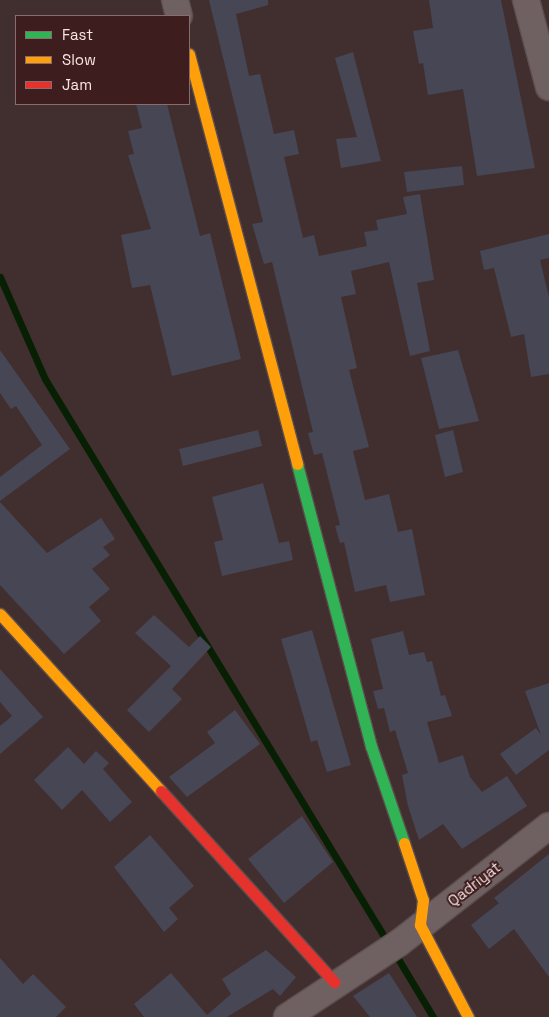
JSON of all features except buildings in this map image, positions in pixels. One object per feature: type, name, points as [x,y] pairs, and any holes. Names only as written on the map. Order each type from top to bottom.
[{"type":"street","points":[[175,0],[179,15]]},
{"type":"street","points":[[526,0],[549,87]]},
{"type":"street","points":[[190,58],[371,746],[423,900],[420,926],[468,1017]]},
{"type":"street","points":[[0,614],[334,982]]},
{"type":"street","name":"Qadriyat","points":[[287,1017],[334,982],[392,947],[549,826]]},
{"type":"waterway","points":[[0,277],[45,379],[388,943]]},
{"type":"waterway","points":[[394,952],[433,1017]]},
{"type":"traffic: fast","points":[[297,464],[371,746],[404,843]]},
{"type":"traffic: slow","points":[[190,58],[297,464]]},
{"type":"traffic: slow","points":[[0,614],[161,791]]},
{"type":"traffic: slow","points":[[404,843],[423,900],[420,925],[468,1017]]},
{"type":"traffic: jam","points":[[161,791],[334,982]]}]
